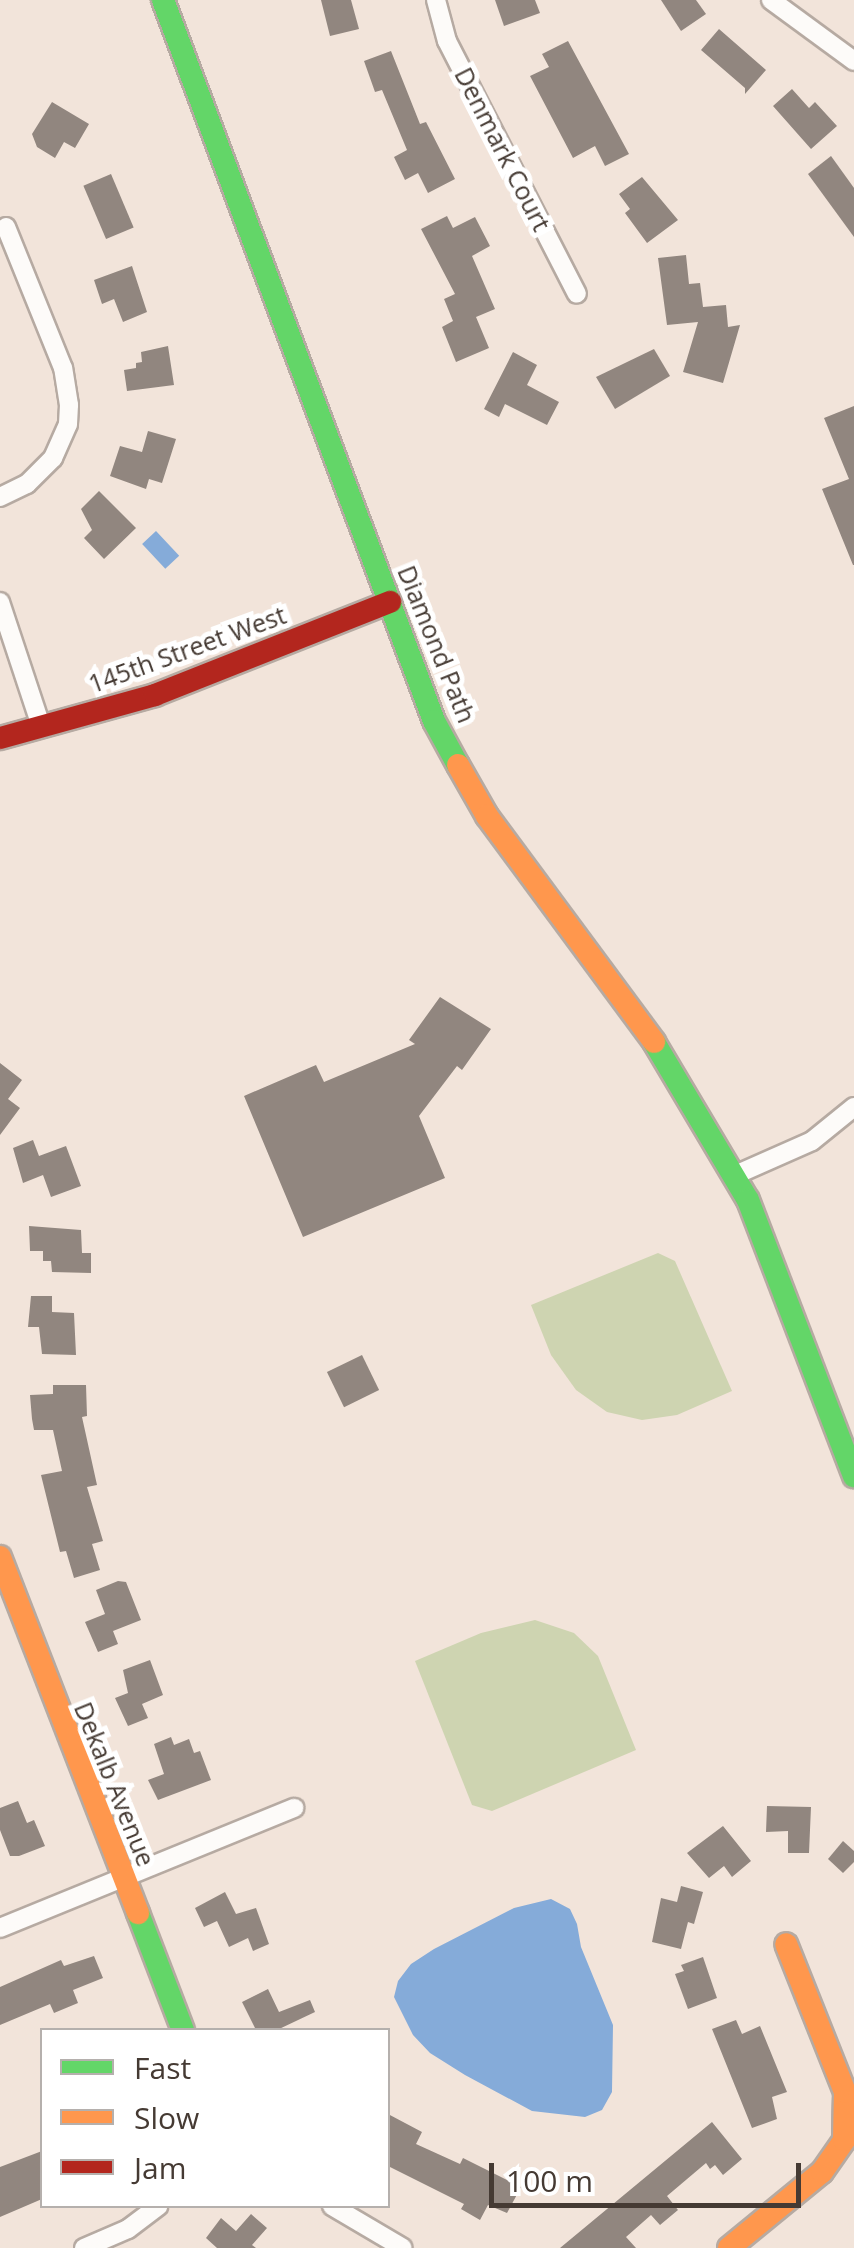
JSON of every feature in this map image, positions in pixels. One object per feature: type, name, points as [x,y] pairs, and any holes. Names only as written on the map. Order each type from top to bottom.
[{"type":"street","name":"Diamond Path","points":[[164,0],[434,721],[487,816],[636,1012],[748,1200],[854,1476]]},
{"type":"street","name":"Denmark Court","points":[[436,0],[448,41],[577,294]]},
{"type":"street","points":[[771,0],[854,61]]},
{"type":"street","points":[[0,497],[26,484],[53,458],[68,424],[70,404],[62,368],[6,227]]},
{"type":"street","points":[[0,602],[41,726]]},
{"type":"street","name":"145th Street West","points":[[0,738],[155,695],[390,602]]},
{"type":"street","points":[[733,1176],[812,1141],[854,1107]]},
{"type":"street","name":"Dekalb Avenue","points":[[0,1557],[181,2028]]},
{"type":"street","points":[[0,1928],[294,1808]]},
{"type":"street","points":[[729,2248],[822,2172],[844,2140],[845,2092],[786,1944]]},
{"type":"street","points":[[84,2248],[128,2230],[156,2208]]},
{"type":"street","points":[[335,2208],[404,2248]]},
{"type":"green space","points":[[658,1253],[675,1261],[732,1391],[677,1415],[642,1420],[607,1412],[576,1390],[551,1355],[531,1305]]},
{"type":"green space","points":[[535,1620],[574,1633],[598,1656],[636,1750],[492,1811],[472,1805],[415,1661],[481,1633]]},
{"type":"water","points":[[156,531],[179,556],[165,569],[142,544]]},
{"type":"water","points":[[551,1899],[570,1909],[613,2025],[612,2092],[602,2110],[585,2117],[532,2111],[465,2075],[430,2053],[413,2035],[394,1997],[398,1981],[411,1964],[434,1949],[514,1908]]},
{"type":"building","points":[[321,0],[351,0],[359,29],[330,36]]},
{"type":"building","points":[[495,0],[535,0],[540,13],[504,26]]},
{"type":"building","points":[[661,0],[696,0],[706,14],[681,31]]},
{"type":"building","points":[[719,29],[766,70],[745,94],[745,88],[701,50]]},
{"type":"building","points":[[568,41],[629,154],[605,166],[595,146],[573,158],[530,76],[549,67],[542,54]]},
{"type":"building","points":[[391,51],[420,124],[426,122],[455,179],[428,193],[418,173],[405,180],[394,157],[407,150],[382,90],[375,92],[364,61]]},
{"type":"building","points":[[792,89],[809,108],[815,102],[837,126],[811,149],[773,106]]},
{"type":"building","points":[[52,102],[89,124],[75,148],[64,142],[55,158],[37,147],[32,134]]},
{"type":"building","points":[[831,156],[854,188],[854,237],[808,174]]},
{"type":"building","points":[[111,174],[134,227],[106,239],[83,186]]},
{"type":"building","points":[[642,177],[678,220],[647,243],[625,213],[630,209],[619,194]]},
{"type":"building","points":[[447,216],[453,228],[475,217],[490,246],[472,256],[495,309],[476,317],[489,348],[456,362],[442,327],[453,321],[444,299],[455,294],[421,229]]},
{"type":"building","points":[[686,255],[689,284],[700,283],[703,307],[726,305],[728,327],[740,325],[723,383],[683,372],[698,322],[667,325],[658,258]]},
{"type":"building","points":[[132,266],[147,312],[123,322],[114,299],[102,304],[94,280]]},
{"type":"building","points":[[168,346],[174,385],[127,391],[124,370],[136,368],[136,363],[142,362],[141,352]]},
{"type":"building","points":[[654,349],[670,376],[615,409],[596,377]]},
{"type":"building","points":[[513,352],[537,365],[527,385],[559,402],[547,425],[505,404],[499,417],[484,409]]},
{"type":"building","points":[[854,406],[853,565],[822,489],[849,479],[824,418]]},
{"type":"building","points":[[148,431],[176,439],[162,483],[149,479],[146,489],[110,476],[120,446],[142,452]]},
{"type":"building","points":[[99,491],[136,528],[104,559],[84,538],[92,530],[81,509]]},
{"type":"building","points":[[440,997],[491,1029],[462,1070],[457,1066],[419,1116],[445,1178],[303,1237],[244,1096],[316,1065],[324,1082],[415,1044],[409,1040]]},
{"type":"building","points":[[0,1063],[22,1080],[8,1099],[20,1108],[0,1135]]},
{"type":"building","points":[[33,1140],[39,1156],[66,1146],[81,1186],[51,1197],[43,1175],[23,1183],[13,1148]]},
{"type":"building","points":[[29,1226],[81,1230],[82,1253],[91,1253],[91,1273],[52,1272],[51,1261],[43,1261],[43,1251],[30,1251]]},
{"type":"building","points":[[31,1296],[52,1296],[52,1312],[74,1313],[76,1355],[42,1354],[39,1327],[28,1327]]},
{"type":"building","points":[[362,1355],[379,1390],[344,1407],[327,1372]]},
{"type":"building","points":[[53,1385],[86,1385],[87,1416],[82,1417],[97,1485],[87,1487],[103,1541],[92,1544],[100,1570],[74,1578],[66,1551],[60,1552],[41,1475],[62,1471],[53,1430],[34,1430],[32,1419],[30,1395],[53,1394]]},
{"type":"building","points":[[118,1581],[126,1582],[141,1620],[113,1631],[118,1644],[98,1652],[85,1622],[105,1614],[96,1590]]},
{"type":"building","points":[[150,1660],[163,1695],[142,1704],[148,1718],[128,1726],[115,1698],[128,1693],[123,1670]]},
{"type":"building","points":[[171,1737],[174,1745],[189,1739],[194,1753],[200,1751],[211,1780],[158,1800],[148,1780],[164,1774],[154,1744]]},
{"type":"building","points":[[18,1801],[27,1823],[34,1820],[45,1846],[10,1856],[0,1830],[0,1808]]},
{"type":"building","points":[[767,1806],[811,1807],[809,1853],[788,1853],[788,1831],[766,1832]]},
{"type":"building","points":[[723,1826],[751,1861],[732,1877],[724,1866],[709,1878],[687,1853]]},
{"type":"building","points":[[843,1841],[854,1851],[854,1862],[843,1873],[828,1859]]},
{"type":"building","points":[[681,1886],[703,1892],[694,1924],[688,1922],[681,1949],[652,1942],[661,1898],[677,1902]]},
{"type":"building","points":[[225,1892],[236,1914],[256,1908],[269,1944],[253,1951],[248,1938],[229,1947],[217,1921],[204,1927],[195,1908]]},
{"type":"building","points":[[94,1956],[103,1978],[73,1990],[78,2003],[54,2013],[50,2004],[0,2025],[0,1987],[61,1960],[64,1966]]},
{"type":"building","points":[[703,1957],[717,1998],[688,2009],[675,1974],[684,1971],[681,1965]]},
{"type":"building","points":[[268,1989],[279,2012],[310,2000],[315,2012],[281,2028],[255,2028],[242,2002]]},
{"type":"building","points":[[736,2020],[742,2034],[760,2026],[787,2092],[772,2097],[777,2119],[752,2128],[712,2029]]},
{"type":"building","points":[[390,2115],[422,2132],[416,2144],[460,2164],[463,2158],[521,2187],[507,2213],[488,2205],[480,2220],[461,2209],[464,2204],[390,2167]]},
{"type":"building","points":[[712,2122],[742,2159],[723,2175],[715,2165],[710,2169],[706,2163],[667,2196],[678,2210],[660,2225],[651,2215],[626,2237],[636,2248],[560,2248]]},
{"type":"building","points":[[40,2152],[40,2200],[0,2217],[0,2167]]},
{"type":"building","points":[[251,2214],[267,2228],[252,2245],[256,2248],[217,2248],[206,2238],[221,2218],[236,2231]]},
{"type":"traffic: fast","points":[[163,0],[434,721],[458,765]]},
{"type":"traffic: fast","points":[[654,1042],[748,1200],[854,1476]]},
{"type":"traffic: fast","points":[[138,1913],[182,2028]]},
{"type":"traffic: slow","points":[[458,765],[487,816],[654,1042]]},
{"type":"traffic: slow","points":[[0,1557],[138,1913]]},
{"type":"traffic: slow","points":[[729,2248],[822,2172],[844,2140],[845,2092],[786,1944]]},
{"type":"traffic: jam","points":[[0,738],[155,695],[390,602]]}]
